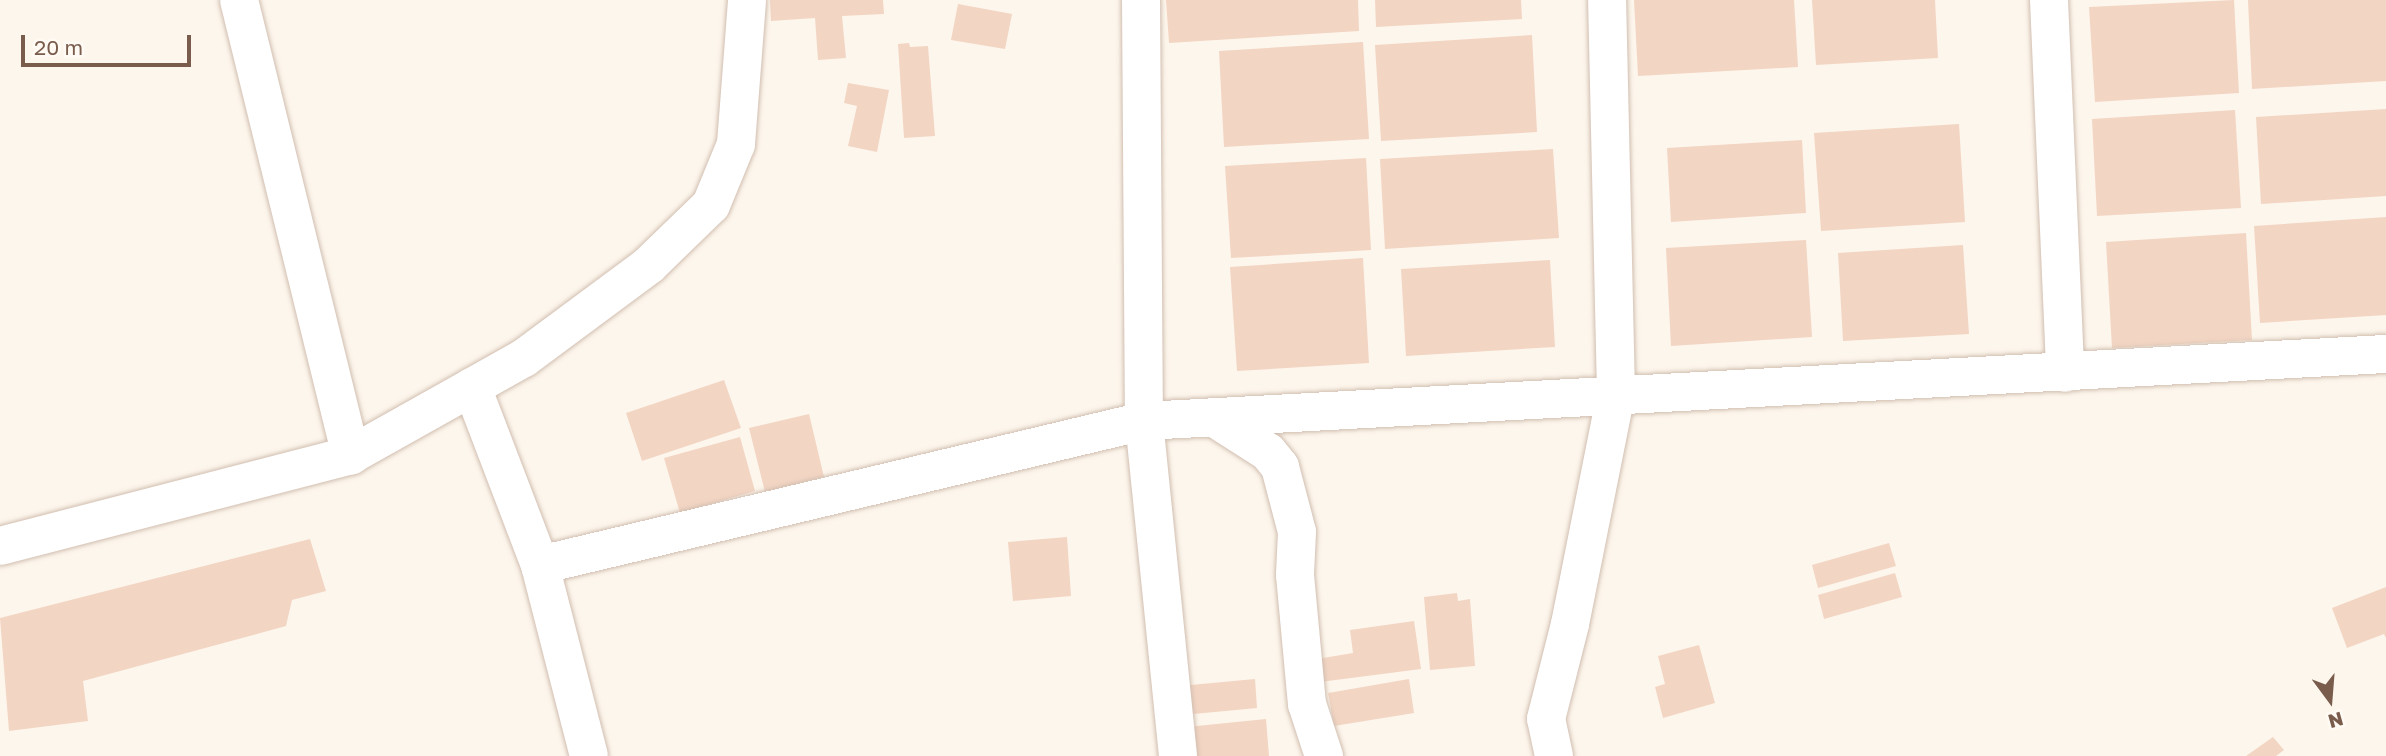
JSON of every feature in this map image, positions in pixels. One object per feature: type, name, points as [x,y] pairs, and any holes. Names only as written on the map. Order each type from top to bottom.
[{"type":"street","points":[[239,0],[351,455]]},
{"type":"street","points":[[0,546],[351,455],[524,358],[649,265],[711,205],[736,144],[747,0]]},
{"type":"street","points":[[1141,0],[1144,421],[1178,756]]},
{"type":"street","points":[[1554,756],[1546,719],[1570,624],[1616,393],[1607,0]]},
{"type":"street","points":[[2049,0],[2065,373]]},
{"type":"street","points":[[540,565],[1144,421],[1616,393],[2065,373],[2386,354]]},
{"type":"street","points":[[472,387],[540,565],[589,756]]},
{"type":"street","points":[[1213,417],[1268,453],[1280,467],[1297,532],[1295,575],[1307,704],[1324,756]]},
{"type":"building","points":[[770,0],[883,0],[884,14],[842,16],[846,58],[818,60],[815,18],[771,21]]},
{"type":"building","points":[[1166,0],[1358,0],[1359,31],[1169,43]]},
{"type":"building","points":[[1375,0],[1521,0],[1522,19],[1376,27]]},
{"type":"building","points":[[1634,0],[1794,0],[1798,67],[1638,76]]},
{"type":"building","points":[[1812,0],[1935,0],[1938,58],[1816,65]]},
{"type":"building","points":[[2234,0],[2239,93],[2095,102],[2089,7]]},
{"type":"building","points":[[2248,0],[2386,0],[2386,81],[2252,89]]},
{"type":"building","points":[[958,4],[1012,14],[1005,49],[951,40]]},
{"type":"building","points":[[1532,35],[1537,132],[1381,141],[1375,45]]},
{"type":"building","points":[[1363,42],[1369,139],[1224,147],[1219,51]]},
{"type":"building","points":[[909,43],[910,47],[928,46],[935,136],[904,138],[898,44]]},
{"type":"building","points":[[848,83],[889,90],[877,152],[848,146],[857,106],[844,103]]},
{"type":"building","points":[[2386,109],[2386,196],[2261,204],[2256,117]]},
{"type":"building","points":[[2235,110],[2241,208],[2097,216],[2092,119]]},
{"type":"building","points":[[1959,124],[1965,222],[1821,231],[1814,133]]},
{"type":"building","points":[[1802,140],[1806,213],[1671,222],[1667,148]]},
{"type":"building","points":[[1553,149],[1559,238],[1385,249],[1380,159]]},
{"type":"building","points":[[1366,158],[1371,250],[1231,258],[1225,166]]},
{"type":"building","points":[[2386,217],[2386,315],[2260,323],[2254,226]]},
{"type":"building","points":[[2246,233],[2252,340],[2112,348],[2106,242]]},
{"type":"building","points":[[1806,240],[1812,337],[1671,346],[1666,248]]},
{"type":"building","points":[[1963,245],[1969,334],[1843,341],[1838,253]]},
{"type":"building","points":[[1363,258],[1369,363],[1237,371],[1230,267]]},
{"type":"building","points":[[1550,260],[1555,347],[1406,356],[1401,269]]},
{"type":"building","points":[[724,380],[741,428],[642,461],[626,413]]},
{"type":"building","points":[[809,414],[824,477],[765,492],[749,428]]},
{"type":"building","points":[[740,437],[755,491],[680,513],[664,458]]},
{"type":"building","points":[[1067,537],[1071,596],[1013,601],[1008,542]]},
{"type":"building","points":[[310,539],[326,591],[292,600],[286,626],[83,681],[88,721],[9,731],[0,618]]},
{"type":"building","points":[[1889,543],[1896,566],[1818,588],[1812,565]]},
{"type":"building","points":[[1895,573],[1902,597],[1824,619],[1818,595]]},
{"type":"building","points":[[2386,587],[2386,638],[2384,634],[2347,648],[2332,608]]},
{"type":"building","points":[[1457,593],[1458,601],[1470,599],[1475,666],[1430,670],[1424,597]]},
{"type":"building","points":[[1414,621],[1421,669],[1320,682],[1317,659],[1353,653],[1350,630]]},
{"type":"building","points":[[1699,645],[1715,703],[1663,718],[1655,687],[1665,684],[1658,656]]},
{"type":"building","points":[[1255,679],[1257,708],[1162,717],[1159,688]]},
{"type":"building","points":[[1409,679],[1414,713],[1334,726],[1328,693]]},
{"type":"building","points":[[1266,719],[1269,756],[1179,756],[1177,728]]},
{"type":"building","points":[[2273,737],[2284,750],[2276,756],[2246,756]]}]
